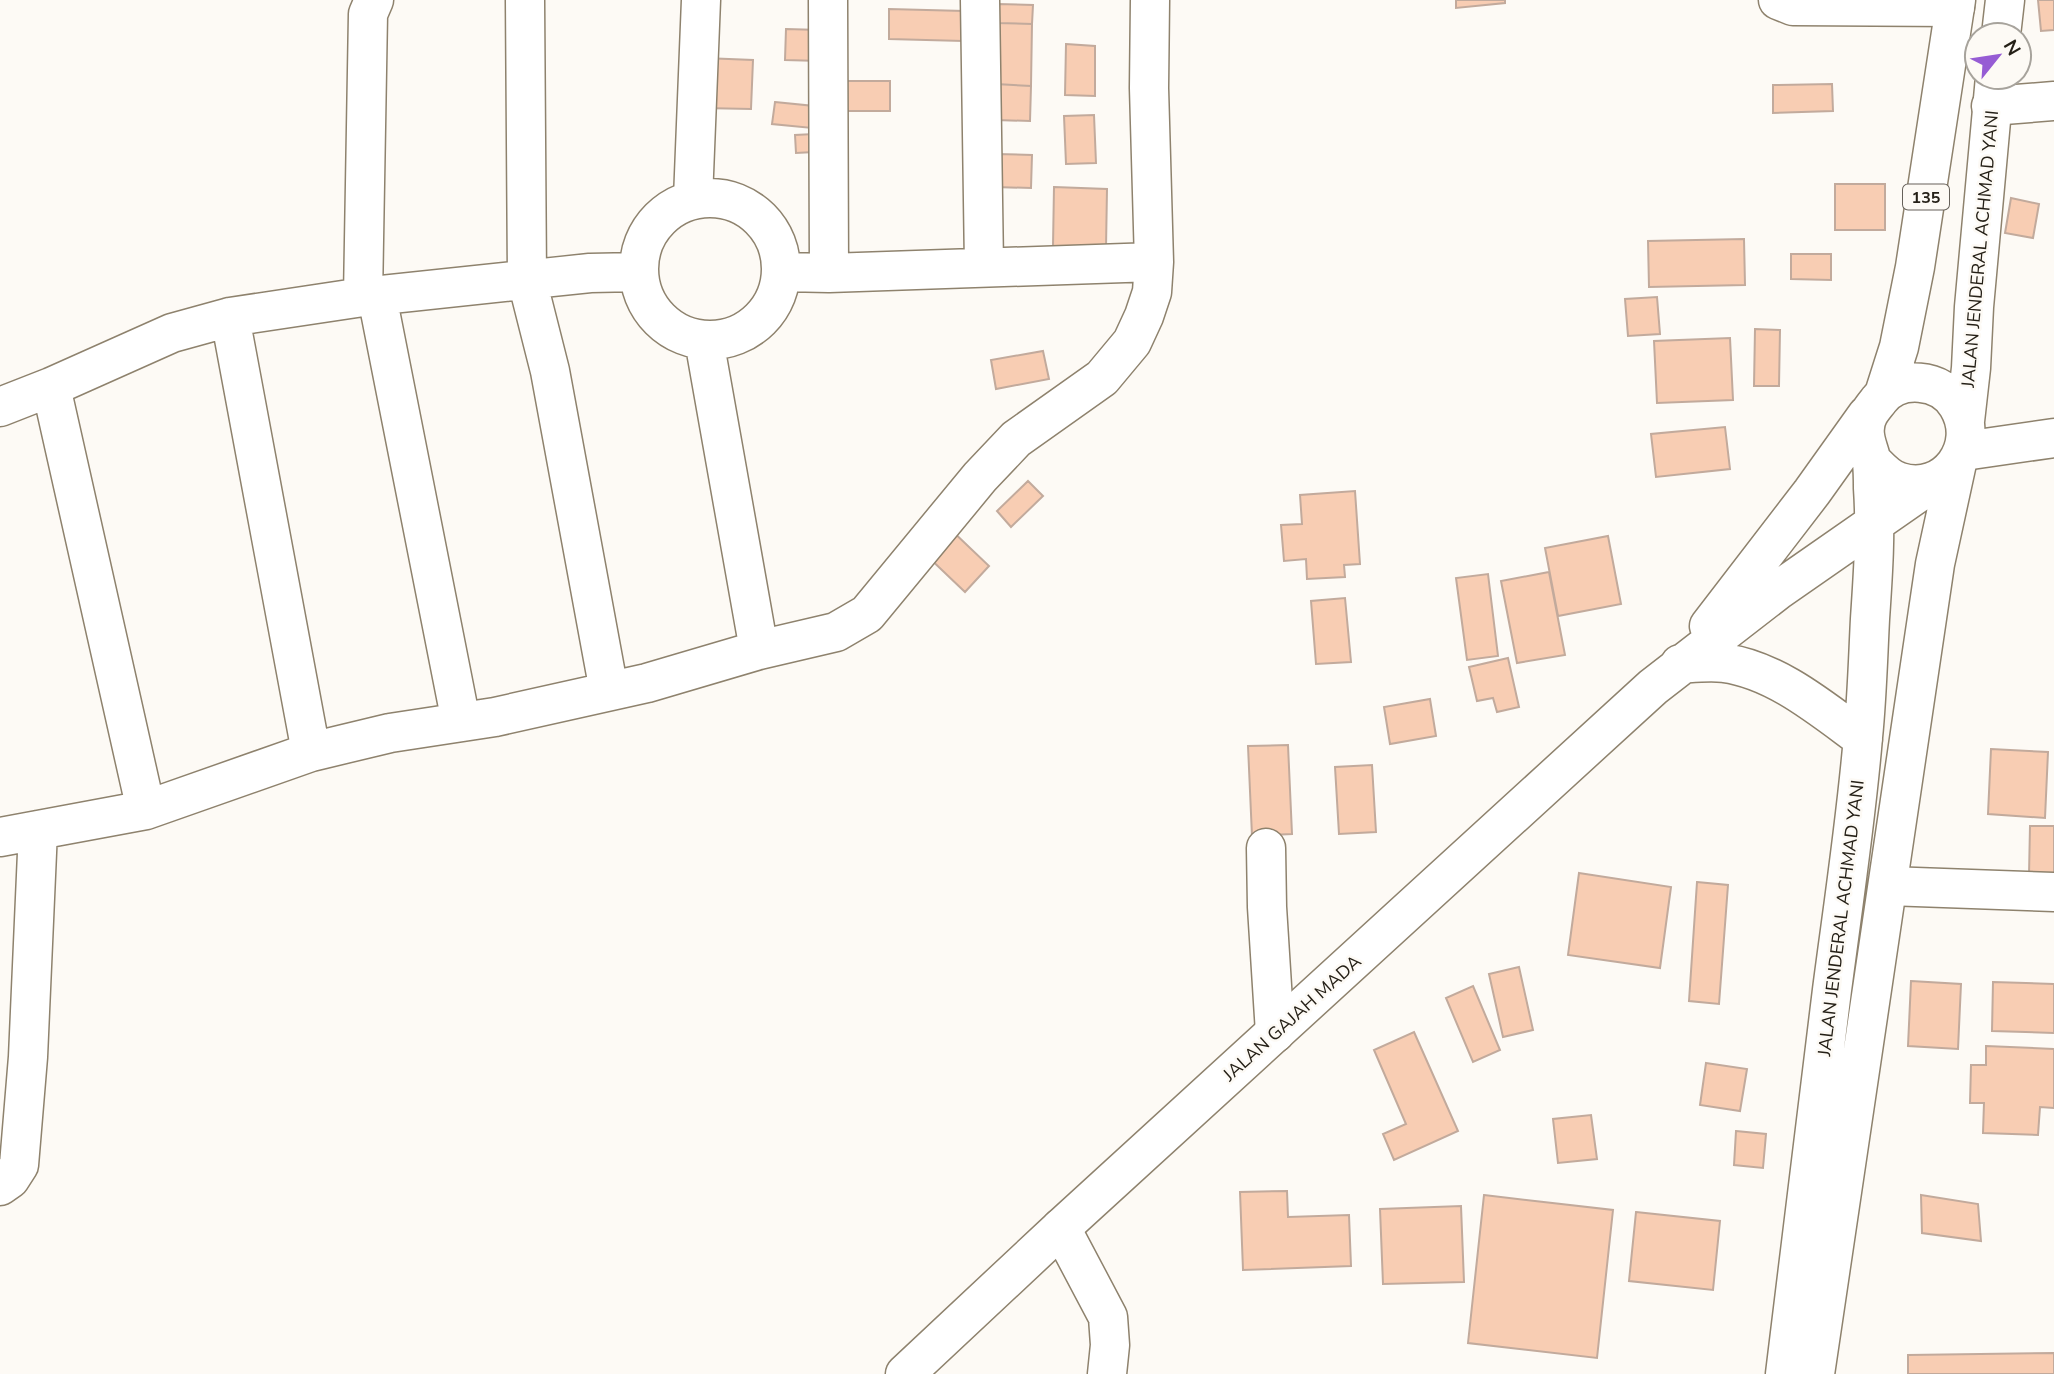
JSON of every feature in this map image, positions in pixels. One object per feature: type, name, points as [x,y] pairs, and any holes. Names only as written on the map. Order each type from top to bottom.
[{"type":"street","points":[[374,0],[368,14],[370,296],[461,722]]},
{"type":"street","points":[[525,0],[527,280],[550,371],[609,691]]},
{"type":"street","points":[[693,199],[701,0]]},
{"type":"street","points":[[828,0],[829,273]]},
{"type":"street","points":[[980,0],[984,267]]},
{"type":"street","points":[[0,837],[146,810],[311,752],[390,733],[495,717],[647,682],[759,650],[836,632],[867,614],[980,477],[1016,439],[1102,378],[1132,342],[1152,292],[1154,262],[1149,88],[1150,0]]},
{"type":"street","points":[[1777,0],[1793,6],[1956,3]]},
{"type":"street","points":[[2003,21],[2006,0]]},
{"type":"street","name":"135","points":[[1876,403],[1899,347],[1915,267],[1956,3]]},
{"type":"street","points":[[1993,91],[2054,101]]},
{"type":"street","name":"JALAN JENDERAL ACHMAD YANI","points":[[1815,1374],[1935,564],[1971,368],[1993,91]]},
{"type":"street","points":[[726,198],[756,213],[776,240],[782,272],[775,300],[757,323],[732,337],[704,340],[679,333],[658,318],[644,296],[639,272],[642,247],[653,225],[671,208],[693,199],[726,198]]},
{"type":"street","points":[[782,272],[829,273],[1154,262]]},
{"type":"street","points":[[0,407],[172,333],[230,317],[370,296],[590,273],[639,272]]},
{"type":"street","points":[[230,317],[311,752]]},
{"type":"street","points":[[704,340],[759,650]]},
{"type":"street","points":[[1680,664],[1812,492],[1876,403],[1903,383],[1923,382],[1942,389],[1957,403],[1955,454],[1918,485],[1899,482],[1883,473],[1871,460]]},
{"type":"street","points":[[51,387],[146,810]]},
{"type":"street","name":"JALAN JENDERAL ACHMAD YANI","points":[[1785,1374],[1863,739],[1875,521],[1871,460],[1864,431],[1876,403]]},
{"type":"street","points":[[1680,664],[1875,521],[1955,454],[2054,438]]},
{"type":"street","points":[[1680,664],[1723,663],[1752,670],[1802,695],[1863,739]]},
{"type":"street","name":"JALAN GAJAH MADA","points":[[905,1374],[1061,1228],[1465,862],[1591,742],[1680,664]]},
{"type":"street","points":[[0,1186],[10,1179],[19,1165],[15,1010],[38,830]]},
{"type":"street","points":[[1266,848],[1275,1033]]},
{"type":"street","points":[[1888,886],[2054,892]]},
{"type":"street","points":[[1061,1228],[1108,1317],[1110,1345],[1107,1374]]},
{"type":"building","points":[[1456,0],[1505,0],[1505,3],[1456,8]]},
{"type":"building","points":[[2038,0],[2054,0],[2054,30],[2041,31]]},
{"type":"building","points":[[997,4],[1033,5],[1032,24],[996,23]]},
{"type":"building","points":[[889,9],[964,11],[963,41],[889,39]]},
{"type":"building","points":[[996,23],[1032,24],[1031,86],[996,84]]},
{"type":"building","points":[[786,29],[820,30],[820,61],[785,60]]},
{"type":"building","points":[[1066,44],[1095,46],[1095,96],[1065,95]]},
{"type":"building","points":[[704,58],[753,60],[751,109],[702,108]]},
{"type":"building","points":[[841,81],[890,81],[890,111],[841,111]]},
{"type":"building","points":[[996,84],[1031,86],[1030,121],[996,120]]},
{"type":"building","points":[[1832,84],[1833,111],[1773,113],[1773,85]]},
{"type":"building","points":[[775,102],[814,106],[812,128],[772,124]]},
{"type":"building","points":[[1094,115],[1096,163],[1066,164],[1064,116]]},
{"type":"building","points":[[814,134],[814,152],[796,153],[795,135]]},
{"type":"building","points":[[996,154],[1032,155],[1031,188],[995,187]]},
{"type":"building","points":[[1835,184],[1885,184],[1885,230],[1835,230]]},
{"type":"building","points":[[1054,187],[1107,189],[1106,248],[1053,246]]},
{"type":"building","points":[[2011,198],[2039,204],[2033,238],[2005,233]]},
{"type":"building","points":[[1744,239],[1745,285],[1649,287],[1648,241]]},
{"type":"building","points":[[1791,254],[1831,254],[1831,280],[1791,279]]},
{"type":"building","points":[[1657,297],[1660,334],[1628,336],[1625,299]]},
{"type":"building","points":[[1755,329],[1780,330],[1779,386],[1754,386]]},
{"type":"building","points":[[1730,338],[1733,400],[1657,403],[1654,341]]},
{"type":"building","points":[[1043,351],[1049,379],[996,389],[991,360]]},
{"type":"building","points":[[1725,427],[1730,469],[1656,477],[1651,434]]},
{"type":"building","points":[[1028,481],[1043,496],[1011,527],[997,511]]},
{"type":"building","points":[[1355,491],[1360,564],[1344,565],[1345,577],[1307,579],[1306,559],[1284,561],[1281,525],[1302,524],[1300,495]]},
{"type":"building","points":[[947,526],[989,566],[965,592],[923,552]]},
{"type":"building","points":[[1608,536],[1621,604],[1558,616],[1545,548]]},
{"type":"building","points":[[1549,572],[1565,655],[1517,663],[1501,581]]},
{"type":"building","points":[[1488,574],[1498,656],[1467,660],[1456,578]]},
{"type":"building","points":[[1345,598],[1351,662],[1316,664],[1311,601]]},
{"type":"building","points":[[1508,658],[1519,707],[1497,712],[1493,698],[1477,701],[1469,667]]},
{"type":"building","points":[[1430,699],[1436,736],[1390,744],[1384,707]]},
{"type":"building","points":[[1288,745],[1292,834],[1252,836],[1248,746]]},
{"type":"building","points":[[1991,749],[2048,752],[2045,818],[1988,814]]},
{"type":"building","points":[[1372,765],[1376,832],[1339,834],[1335,767]]},
{"type":"building","points":[[2030,826],[2054,826],[2054,875],[2029,875]]},
{"type":"building","points":[[1579,873],[1671,887],[1660,968],[1568,955]]},
{"type":"building","points":[[1697,882],[1728,885],[1719,1004],[1689,1001]]},
{"type":"building","points":[[1519,967],[1533,1030],[1503,1037],[1489,974]]},
{"type":"building","points":[[1911,981],[1961,984],[1958,1049],[1908,1046]]},
{"type":"building","points":[[1993,982],[2054,984],[2054,1033],[1992,1031]]},
{"type":"building","points":[[1473,986],[1500,1050],[1473,1062],[1446,998]]},
{"type":"building","points":[[1414,1032],[1458,1131],[1394,1160],[1383,1134],[1406,1124],[1374,1050]]},
{"type":"building","points":[[1986,1046],[2054,1049],[2054,1108],[2040,1107],[2038,1135],[1983,1133],[1984,1103],[1970,1103],[1971,1065],[1986,1065]]},
{"type":"building","points":[[1706,1063],[1747,1069],[1740,1111],[1700,1105]]},
{"type":"building","points":[[1591,1115],[1597,1159],[1558,1163],[1553,1119]]},
{"type":"building","points":[[1736,1131],[1766,1134],[1763,1168],[1734,1165]]},
{"type":"building","points":[[1287,1191],[1288,1217],[1349,1215],[1351,1266],[1243,1270],[1240,1192]]},
{"type":"building","points":[[1484,1195],[1613,1210],[1597,1358],[1468,1343]]},
{"type":"building","points":[[1921,1195],[1978,1204],[1981,1241],[1922,1233]]},
{"type":"building","points":[[1461,1206],[1464,1282],[1383,1284],[1380,1209]]},
{"type":"building","points":[[1636,1212],[1720,1221],[1713,1290],[1629,1281]]},
{"type":"building","points":[[2054,1353],[2054,1374],[1908,1374],[1908,1355]]}]
